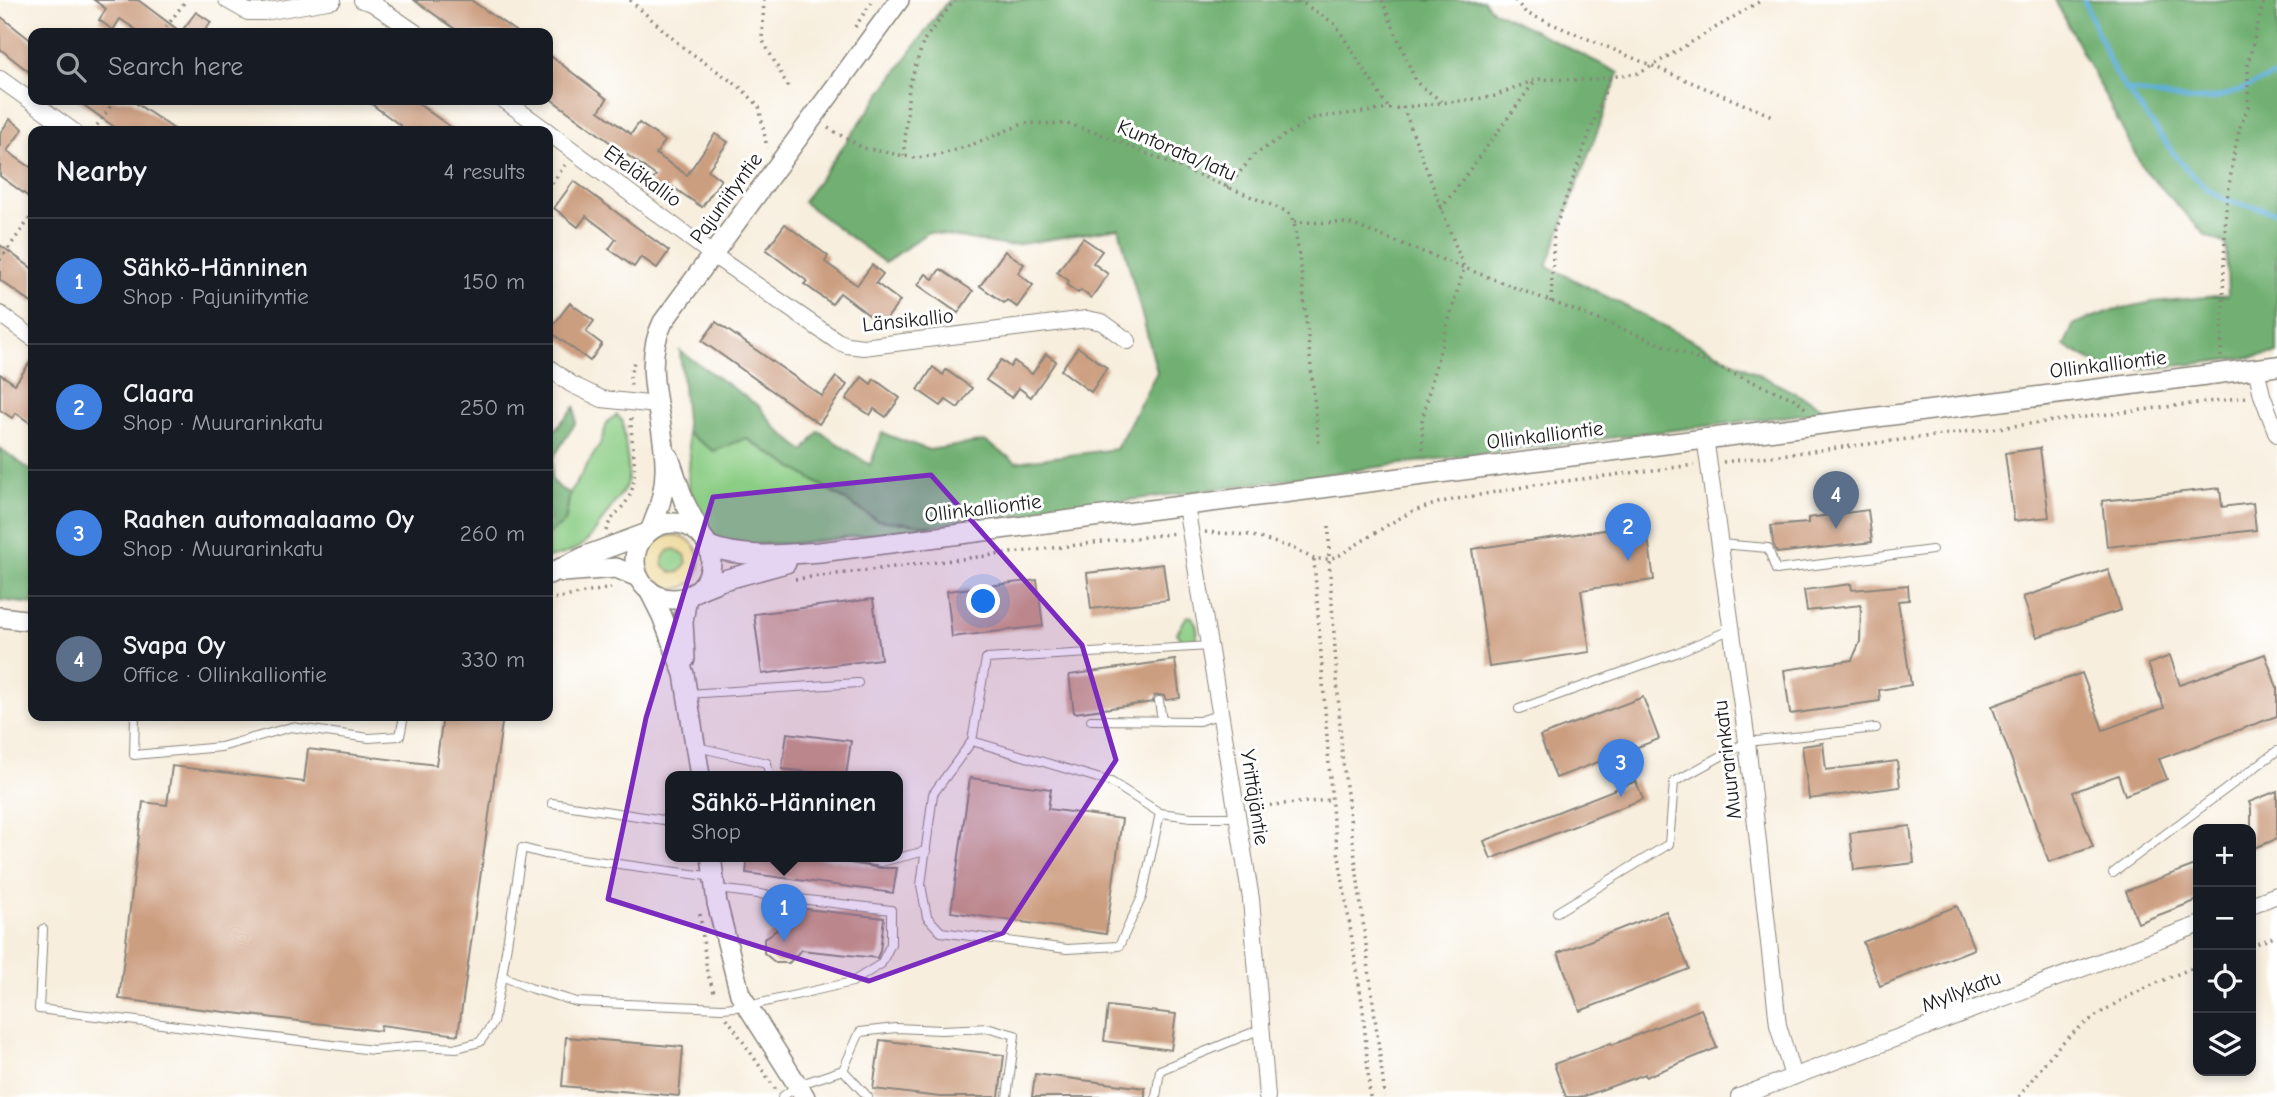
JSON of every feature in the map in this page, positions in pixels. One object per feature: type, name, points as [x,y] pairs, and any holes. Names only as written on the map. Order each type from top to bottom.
[{"type":"street","points":[[227,0],[248,12],[264,12],[333,0]]},
{"type":"street","points":[[362,0],[391,14],[409,28]]},
{"type":"street","name":"Pajuniityntie","points":[[648,532],[664,487],[663,443],[652,357],[657,332],[899,0]]},
{"type":"street","points":[[0,79],[28,99]]},
{"type":"street","points":[[36,105],[66,126]]},
{"type":"street","name":"Eteläkallio","points":[[511,105],[539,126]]},
{"type":"street","name":"Eteläkallio","points":[[553,136],[713,255]]},
{"type":"street","name":"Länsikallio","points":[[713,255],[837,341],[855,347],[1087,319],[1102,322],[1128,341]]},
{"type":"street","points":[[0,314],[28,334]]},
{"type":"street","name":"Ollinkalliontie","points":[[705,541],[736,554],[820,552],[2277,366]]},
{"type":"street","points":[[2256,368],[2262,395],[2277,434]]},
{"type":"street","points":[[553,370],[588,394],[601,399],[657,405]]},
{"type":"street","name":"Muurarinkatu","points":[[1705,438],[1747,742],[1778,1025],[1793,1077]]},
{"type":"street","name":"Pajuniityntie","points":[[663,443],[691,517],[705,541]]},
{"type":"street","name":"Yrittäjäntie","points":[[1186,506],[1251,899],[1267,1097]]},
{"type":"street","points":[[553,571],[659,525],[676,522],[685,524],[705,541],[710,552],[710,569],[704,583],[691,594],[665,598],[625,571],[611,578],[553,574]]},
{"type":"street","points":[[648,532],[636,551],[635,564],[662,616],[684,674]]},
{"type":"street","name":"Ollinkalliontie","points":[[691,594],[720,581],[820,552]]},
{"type":"street","points":[[691,594],[684,622],[684,674],[699,771]]},
{"type":"street","points":[[0,617],[28,620]]},
{"type":"street","points":[[712,862],[714,883],[740,994],[802,1091]]},
{"type":"street","points":[[2256,903],[2277,895]]},
{"type":"street","name":"Myllykatu","points":[[1740,1097],[2193,927]]},
{"type":"lane","points":[[1720,544],[1768,548],[1776,570],[1932,550]]},
{"type":"lane","points":[[1519,709],[1676,653],[1732,629]]},
{"type":"lane","points":[[1160,813],[1142,897],[1119,946],[1067,949],[941,932],[927,917],[921,885],[933,794],[972,741],[986,659],[1210,646]]},
{"type":"lane","points":[[687,694],[858,683]]},
{"type":"lane","points":[[1159,701],[1162,720]]},
{"type":"lane","points":[[1091,720],[1199,721],[1221,715]]},
{"type":"lane","points":[[135,721],[134,755],[221,747],[291,727],[369,738],[400,736],[403,721]]},
{"type":"lane","points":[[1557,912],[1670,844],[1674,782],[1747,742],[1876,728]]},
{"type":"lane","points":[[972,741],[1111,782],[1160,813],[1191,817],[1237,813]]},
{"type":"lane","points":[[695,746],[766,763],[768,771]]},
{"type":"lane","points":[[2113,873],[2277,751]]},
{"type":"lane","points":[[552,803],[665,820]]},
{"type":"lane","points":[[43,929],[39,1009],[373,1050],[417,1046],[457,1048],[480,1042],[493,1023],[522,848],[714,883],[891,910],[891,944],[881,964],[852,982],[748,1006],[722,1008],[577,1002],[530,988],[502,976]]},
{"type":"lane","points":[[903,857],[926,851]]},
{"type":"lane","points":[[782,1097],[802,1091],[842,1070],[860,1032],[896,1028],[990,1028],[1015,1035],[1007,1097]]},
{"type":"lane","points":[[1156,1097],[1160,1070],[1261,1029]]},
{"type":"lane","points":[[842,1070],[868,1097]]},
{"type":"path","points":[[166,28],[186,0]]},
{"type":"path","points":[[630,0],[680,45],[741,88],[759,106],[769,157]]},
{"type":"path","points":[[764,0],[762,39],[790,90]]},
{"type":"path","points":[[850,35],[873,0]]},
{"type":"path","points":[[904,156],[909,86],[924,40],[955,0]]},
{"type":"path","points":[[1298,0],[1335,24],[1389,109]]},
{"type":"path","points":[[1382,0],[1416,82],[1442,103]]},
{"type":"path","points":[[1515,0],[1526,13],[1772,116]]},
{"type":"path","points":[[1227,188],[1254,155],[1312,118],[1492,97],[1536,79],[1588,80],[1640,73],[1762,0]]},
{"type":"path","points":[[2220,372],[2226,207],[2237,140],[2249,102],[2248,63],[2264,0]]},
{"type":"path","points":[[1551,302],[1554,231],[1609,77]]},
{"type":"path","points":[[1441,209],[1536,79]]},
{"type":"path","points":[[97,126],[111,105]]},
{"type":"path","points":[[1403,107],[1464,268],[1422,421],[1423,452]]},
{"type":"path","name":"Kuntorata/latu","points":[[828,128],[863,148],[915,158],[939,155],[971,145],[1024,123],[1067,124],[1095,132],[1288,212],[1294,222]]},
{"type":"path","points":[[553,182],[574,152]]},
{"type":"path","points":[[0,260],[28,221]]},
{"type":"path","points":[[1319,445],[1294,222],[1348,223],[1656,342],[1797,400],[1822,422]]},
{"type":"path","points":[[607,548],[606,529],[611,518],[630,495],[633,483],[630,375],[635,359]]},
{"type":"path","points":[[790,580],[1191,532],[1249,534],[1290,547],[1314,559],[1329,559],[1349,550],[1411,512],[1441,502],[1534,485],[2262,395]]},
{"type":"path","points":[[1329,526],[1342,754],[1385,1097]]},
{"type":"path","points":[[1314,559],[1331,800],[1363,1009],[1370,1097]]},
{"type":"path","points":[[553,598],[611,578],[619,589]]},
{"type":"path","points":[[1237,813],[1331,800]]},
{"type":"path","points":[[2256,944],[2277,936]]},
{"type":"path","points":[[2019,1097],[2046,1060],[2077,1031],[2126,998],[2193,968]]},
{"type":"highlighted area","points":[[931,475],[1082,645],[1116,760],[1003,933],[869,981],[608,899],[646,718],[713,497]]},
{"type":"green space","points":[[948,0],[1483,0],[1491,9],[1619,73],[1547,266],[1830,411],[1454,457],[935,526],[877,520],[746,438],[714,451],[687,433],[680,351],[760,407],[775,427],[804,451],[819,431],[870,465],[882,433],[929,450],[985,441],[1016,462],[1116,449],[1157,372],[1119,228],[1008,246],[928,232],[885,263],[803,202]]},
{"type":"green space","points":[[2055,0],[2277,0],[2277,354],[2158,368],[2109,370],[2064,346],[2074,324],[2113,310],[2153,302],[2228,295],[2226,244],[2206,236],[2142,167]]},
{"type":"green space","points":[[575,407],[576,422],[553,458],[553,431]]},
{"type":"green space","points":[[617,415],[623,422],[628,477],[625,489],[588,540],[573,551],[553,557],[553,530],[565,522],[570,493],[600,444],[608,421]]},
{"type":"green space","points":[[687,433],[714,451],[745,438],[877,520],[935,526],[794,544],[738,547],[724,545],[701,522],[693,502],[688,480],[690,456]]},
{"type":"green space","points":[[0,448],[28,468],[28,603],[0,600]]},
{"type":"green space","points":[[553,481],[570,493],[565,522],[553,530]]},
{"type":"green space","points":[[675,549],[686,556],[687,561],[680,572],[675,573],[664,566],[663,561],[670,550]]},
{"type":"green space","points":[[1187,616],[1192,617],[1197,630],[1196,639],[1187,642],[1177,633]]},
{"type":"sand","points":[[671,535],[684,537],[698,552],[698,572],[693,581],[685,587],[662,587],[648,573],[648,554],[660,539]],"holes":[[[675,549],[685,555],[687,562],[680,572],[672,573],[663,565],[664,556],[669,551]]]},
{"type":"building","points":[[94,0],[138,0],[176,28],[134,28],[120,19],[114,28],[110,28],[99,20],[106,9]]},
{"type":"building","points":[[414,0],[471,0],[511,28],[454,28]]},
{"type":"building","points":[[196,12],[211,22],[207,28],[184,28]]},
{"type":"building","points":[[0,16],[28,38],[28,71],[0,49]]},
{"type":"building","points":[[553,58],[607,99],[599,111],[631,134],[639,123],[665,141],[656,154],[687,175],[715,134],[728,142],[708,170],[721,180],[702,207],[671,186],[664,196],[649,185],[656,176],[553,101]]},
{"type":"building","points":[[84,105],[138,105],[170,126],[113,126]]},
{"type":"building","points":[[373,105],[420,105],[449,126],[401,126]]},
{"type":"building","points":[[10,119],[23,129],[7,151],[28,166],[28,196],[0,176],[0,133]]},
{"type":"building","points":[[574,181],[669,251],[657,268],[641,257],[634,267],[609,249],[616,239],[586,216],[578,227],[554,208]]},
{"type":"building","points":[[785,224],[828,256],[825,262],[857,285],[872,265],[883,274],[876,283],[900,301],[882,325],[840,293],[832,304],[804,284],[807,281],[766,250]]},
{"type":"building","points":[[1083,238],[1102,251],[1093,263],[1108,274],[1091,298],[1081,290],[1078,293],[1067,285],[1069,281],[1057,272]]},
{"type":"building","points":[[0,245],[28,265],[28,300],[0,280]]},
{"type":"building","points":[[1005,251],[1024,264],[1018,273],[1033,285],[1017,307],[1007,300],[1004,303],[980,286]]},
{"type":"building","points":[[940,269],[973,291],[958,313],[918,285],[926,274],[933,279]]},
{"type":"building","points":[[570,303],[594,321],[586,332],[602,344],[590,361],[553,334],[553,326]]},
{"type":"building","points":[[716,322],[822,396],[836,377],[847,385],[819,424],[702,341]]},
{"type":"building","points":[[1078,347],[1107,368],[1091,392],[1061,370]]},
{"type":"building","points":[[1046,354],[1056,361],[1031,397],[1019,388],[1012,398],[986,380],[1001,360],[1010,367],[1014,361],[1032,374]]},
{"type":"building","points":[[28,365],[28,421],[16,413],[12,418],[0,410],[0,374],[15,384]]},
{"type":"building","points":[[933,367],[943,375],[946,370],[972,388],[958,408],[946,400],[941,406],[918,390]]},
{"type":"building","points":[[862,377],[871,384],[874,379],[900,398],[886,417],[874,409],[870,415],[846,399]]},
{"type":"building","points":[[2040,448],[2049,517],[2014,521],[2005,453]]},
{"type":"building","points":[[2220,488],[2222,507],[2253,503],[2256,530],[2107,547],[2102,501]]},
{"type":"building","points":[[1868,510],[1872,542],[1777,553],[1771,526],[1808,523],[1808,518]]},
{"type":"building","points":[[1646,524],[1654,580],[1581,590],[1590,652],[1489,667],[1472,549]]},
{"type":"building","points":[[1163,564],[1168,600],[1091,609],[1087,573]]},
{"type":"building","points":[[2108,569],[2121,610],[2037,637],[2023,597]]},
{"type":"building","points":[[1037,580],[1043,626],[952,637],[947,591]]},
{"type":"building","points":[[1851,584],[1852,590],[1908,585],[1909,600],[1898,601],[1911,685],[1879,690],[1880,701],[1790,714],[1784,670],[1852,660],[1860,642],[1861,605],[1807,611],[1804,590]]},
{"type":"building","points":[[873,599],[881,659],[762,674],[754,614]]},
{"type":"building","points":[[2265,654],[2277,688],[2277,716],[2159,759],[2167,779],[2125,795],[2118,775],[2073,792],[2093,847],[2049,862],[1992,706],[2082,673],[2103,730],[2164,708],[2148,664],[2170,656],[2180,685]]},
{"type":"building","points":[[1175,660],[1180,698],[1166,700],[1159,695],[1154,696],[1153,702],[1074,713],[1069,675]]},
{"type":"building","points":[[1643,697],[1659,739],[1556,778],[1540,736]]},
{"type":"building","points":[[442,721],[502,721],[458,1035],[381,1025],[380,1031],[119,999],[143,802],[167,805],[172,766],[304,782],[308,749],[436,765]]},
{"type":"building","points":[[787,733],[851,741],[847,771],[782,769]]},
{"type":"building","points":[[1823,743],[1826,770],[1897,761],[1900,787],[1809,799],[1802,746]]},
{"type":"building","points":[[970,778],[1051,789],[1048,809],[1122,819],[1106,934],[951,912]]},
{"type":"building","points":[[1636,781],[1643,799],[1491,859],[1484,841]]},
{"type":"building","points":[[2277,791],[2277,839],[2256,847],[2256,824],[2251,824],[2249,802]]},
{"type":"building","points":[[1910,826],[1914,863],[1854,870],[1850,833]]},
{"type":"building","points":[[747,862],[844,862],[897,868],[893,893],[746,873]]},
{"type":"building","points":[[2193,866],[2193,902],[2138,923],[2126,891]]},
{"type":"building","points":[[780,906],[884,918],[877,958],[801,950],[789,963],[776,963],[764,953],[764,939],[778,929]]},
{"type":"building","points":[[1957,906],[1974,949],[1880,986],[1863,942]]},
{"type":"building","points":[[1666,911],[1689,969],[1580,1011],[1558,953]]},
{"type":"building","points":[[1108,1006],[1176,1014],[1171,1050],[1104,1041]]},
{"type":"building","points":[[1701,1009],[1717,1048],[1646,1077],[1645,1074],[1582,1097],[1566,1097],[1554,1064],[1611,1043],[1612,1045]]},
{"type":"building","points":[[566,1037],[683,1047],[679,1096],[562,1086]]},
{"type":"building","points":[[880,1040],[1004,1055],[999,1097],[940,1097],[873,1089]]},
{"type":"building","points":[[1035,1074],[1145,1088],[1145,1097],[1032,1097]]},
{"type":"waterway","points":[[2084,0],[2115,74],[2185,168],[2219,197],[2277,212]]},
{"type":"waterway","points":[[2125,89],[2172,98],[2208,99],[2277,75]]},
{"type":"place","name":"Svapa Oy","points":[[1836,529]]},
{"type":"place","name":"Claara","points":[[1628,561]]},
{"type":"place","name":"Raahen automaalaamo Oy","points":[[1621,797]]},
{"type":"place","name":"Sähkö-Hänninen","points":[[784,942]]}]
